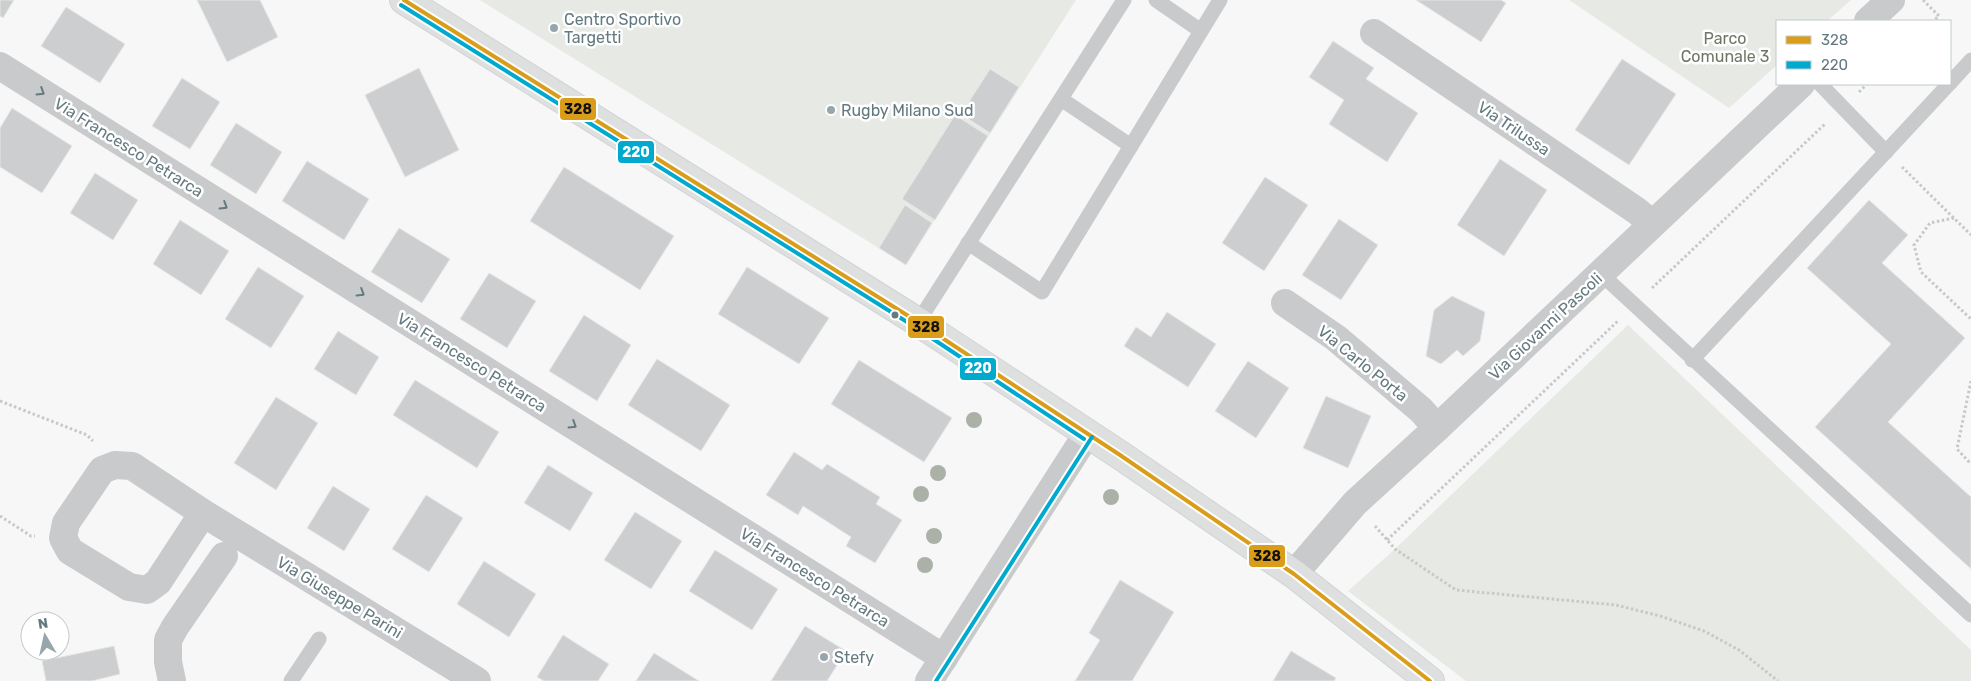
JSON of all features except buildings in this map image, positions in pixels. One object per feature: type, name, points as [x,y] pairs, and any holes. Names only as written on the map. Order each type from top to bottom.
[{"type":"main road","points":[[404,0],[918,322],[1087,434],[1294,574],[1430,681]]},
{"type":"street","points":[[1869,20],[1891,0]]},
{"type":"street","name":"Via Trilussa","points":[[1374,33],[1637,211],[1652,224]]},
{"type":"street","name":"Via Francesco Petrarca","points":[[0,66],[944,658]]},
{"type":"street","name":"Via Giovanni Pascoli","points":[[1294,574],[1354,503],[1437,428],[1801,85]]},
{"type":"street","name":"Via Carlo Porta","points":[[1285,303],[1336,338],[1421,410],[1437,428]]},
{"type":"street","points":[[929,681],[1087,434]]},
{"type":"street","points":[[116,465],[102,470],[66,523],[63,538],[70,551],[129,587],[147,590],[158,582],[203,513]]},
{"type":"street","name":"Via Giuseppe Parini","points":[[116,465],[132,466],[203,513],[477,681]]},
{"type":"street","points":[[172,681],[168,662],[168,640],[224,556]]},
{"type":"lane","points":[[918,322],[1124,0]]},
{"type":"lane","points":[[1156,0],[1201,31]]},
{"type":"lane","points":[[968,243],[1042,292],[1220,0]]},
{"type":"lane","points":[[1951,83],[1971,60]]},
{"type":"lane","points":[[1821,85],[1886,152]]},
{"type":"lane","points":[[1692,360],[1949,85]]},
{"type":"lane","points":[[1061,99],[1131,146]]},
{"type":"lane","points":[[1600,274],[1971,615]]},
{"type":"lane","points":[[291,681],[318,639]]},
{"type":"path","points":[[1923,0],[1938,16],[1934,20]]},
{"type":"path","points":[[1886,152],[1971,235]]},
{"type":"path","points":[[1954,218],[1930,223],[1914,245],[1921,272],[1971,319]]},
{"type":"path","points":[[1971,380],[1957,449],[1971,464]]},
{"type":"path","points":[[0,401],[87,435],[116,465]]},
{"type":"path","points":[[1354,503],[1395,549],[1456,590],[1616,605],[1660,616],[1704,631],[1739,650],[1778,681]]},
{"type":"path","points":[[0,516],[31,536],[63,538]]},
{"type":"green space","name":"Rugby Milano Sud","points":[[480,0],[1076,0],[906,265]]},
{"type":"green space","name":"Parco Comunale 3","points":[[1569,0],[1851,0],[1828,20],[1776,20],[1776,66],[1729,108]]},
{"type":"green space","points":[[1628,325],[1971,650],[1971,681],[1466,681],[1348,591],[1395,549]]},
{"type":"transit line","name":"328","points":[[404,0],[918,322],[1120,455],[1294,574],[1430,681]]},
{"type":"transit line","name":"220","points":[[401,5],[915,327],[1084,439]]},
{"type":"transit line","name":"220","points":[[936,681],[1092,437]]},
{"type":"place","name":"Centro Sportivo Targetti","points":[[554,28]]},
{"type":"place","name":"Rugby Milano Sud","points":[[831,110]]},
{"type":"place","name":"Stefy","points":[[824,657]]}]
